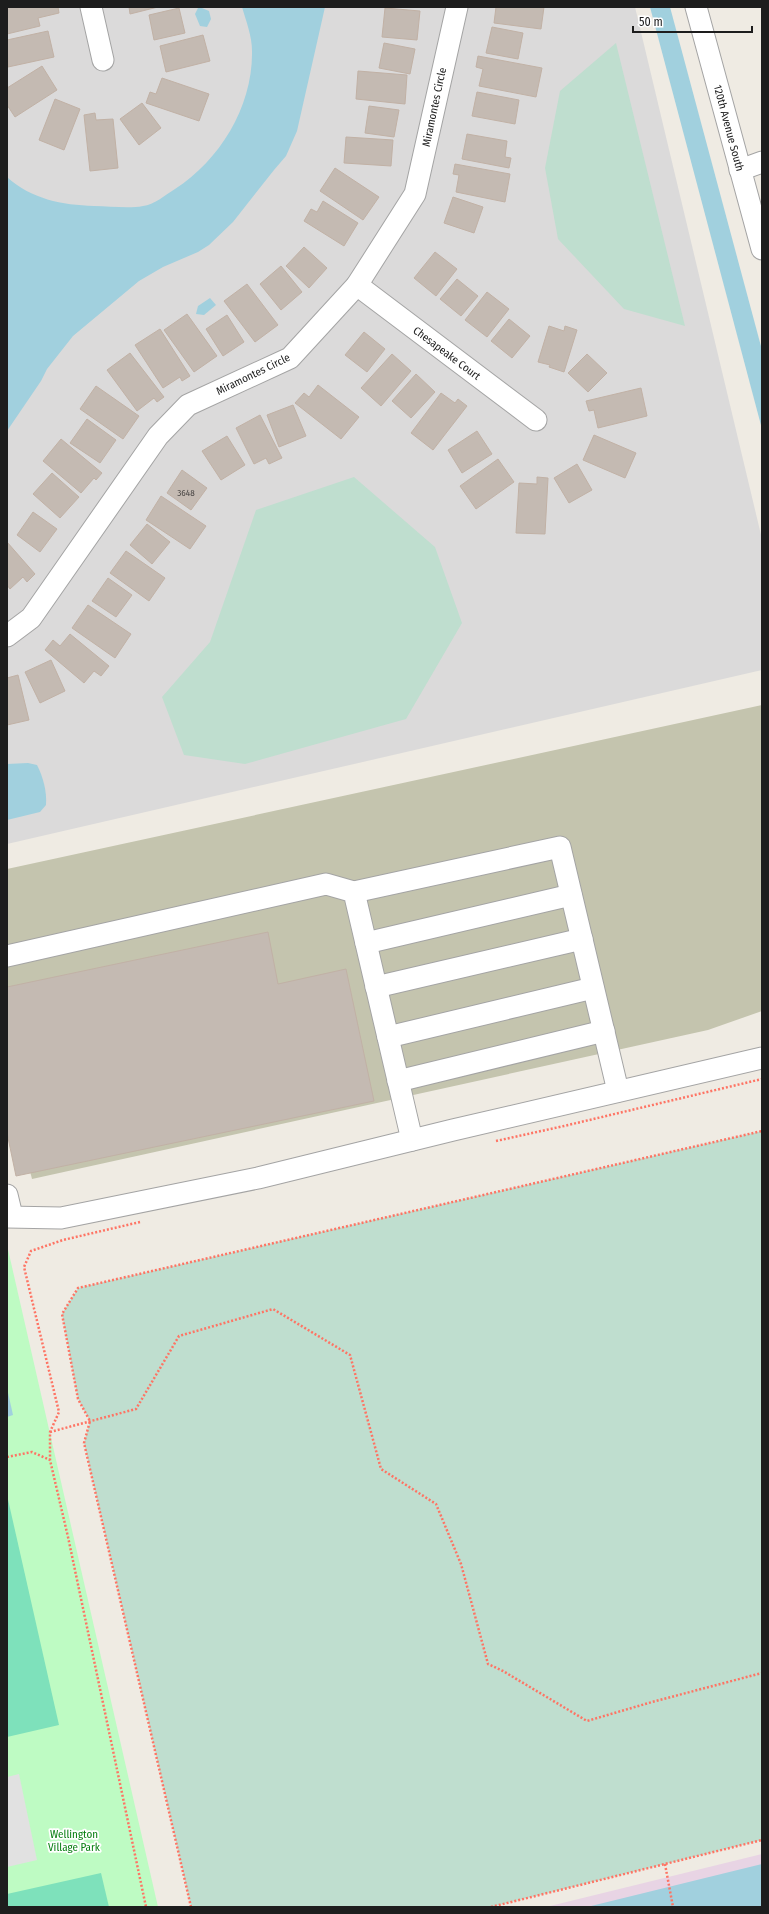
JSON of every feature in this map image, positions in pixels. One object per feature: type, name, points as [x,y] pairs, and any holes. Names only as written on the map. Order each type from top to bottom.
[{"type":"street","points":[[91,7],[103,60]]},
{"type":"street","name":"Miramontes Circle","points":[[7,636],[31,618],[158,436],[188,405],[290,358],[358,285],[415,194],[457,7]]},
{"type":"street","name":"120th Avenue South","points":[[696,7],[762,248]]},
{"type":"street","points":[[740,170],[762,162]]},
{"type":"street","name":"Chesapeake Court","points":[[358,285],[536,420]]},
{"type":"street","points":[[7,956],[326,884],[354,892],[560,846],[618,1091]]},
{"type":"street","points":[[354,892],[412,1140]]},
{"type":"street","points":[[366,944],[571,895]]},
{"type":"street","points":[[376,987],[582,939]]},
{"type":"street","points":[[388,1037],[593,988]]},
{"type":"street","points":[[398,1081],[604,1031]]},
{"type":"street","points":[[7,1195],[9,1217],[61,1218],[258,1178],[412,1140],[762,1058]]},
{"type":"path","points":[[495,1141],[762,1079]]},
{"type":"path","points":[[191,1907],[84,1444],[90,1421],[78,1399],[62,1314],[78,1288],[762,1131]]},
{"type":"path","points":[[146,1907],[50,1460],[50,1432],[59,1412],[24,1267],[31,1251],[62,1240],[147,1221]]},
{"type":"path","points":[[50,1432],[136,1409],[179,1336],[273,1309],[350,1355],[381,1469],[417,1490],[436,1504],[461,1564],[488,1664],[503,1671],[587,1721],[680,1694],[762,1673]]},
{"type":"path","points":[[7,1457],[32,1452],[50,1460]]},
{"type":"path","points":[[491,1907],[762,1840]]},
{"type":"path","points":[[665,1864],[673,1907]]},
{"type":"shaded area","points":[[7,7],[635,7],[762,539],[762,670],[7,844]]},
{"type":"shaded area","points":[[616,43],[685,326],[624,309],[558,239],[545,168],[560,91]]},
{"type":"shaded area","points":[[354,477],[435,547],[462,623],[406,719],[245,764],[184,755],[162,697],[210,642],[256,510]]},
{"type":"shaded area","points":[[762,705],[762,1011],[708,1030],[32,1179],[7,1082],[7,869]]},
{"type":"shaded area","points":[[762,1131],[762,1840],[491,1907],[191,1907],[84,1443],[90,1421],[78,1399],[62,1314],[78,1288]]},
{"type":"shaded area","points":[[19,1774],[37,1860],[7,1867],[7,1777]]},
{"type":"shaded area","points":[[762,1854],[762,1907],[546,1907]]},
{"type":"green space","name":"Wellington Village Park","points":[[7,1245],[158,1907],[7,1907]]},
{"type":"green space","points":[[7,1495],[59,1725],[7,1737]]},
{"type":"green space","points":[[101,1873],[109,1907],[7,1907],[7,1894]]},
{"type":"water","points":[[242,7],[325,7],[297,131],[286,156],[233,222],[209,245],[198,252],[163,267],[139,281],[73,336],[47,369],[41,381],[7,431],[7,177],[16,185],[37,196],[59,202],[82,205],[125,207],[143,206],[155,202],[175,189],[206,163],[219,147],[231,130],[247,92],[251,72],[252,45]]},
{"type":"water","points":[[650,7],[670,7],[762,350],[762,429]]},
{"type":"water","points":[[198,8],[209,11],[211,19],[207,27],[200,26],[195,14]]},
{"type":"water","points":[[210,298],[216,305],[204,315],[196,314],[198,306]]},
{"type":"water","points":[[28,763],[37,765],[43,779],[46,805],[40,812],[7,820],[7,764]]},
{"type":"water","points":[[7,1388],[13,1415],[7,1417]]},
{"type":"water","points":[[762,1864],[762,1907],[587,1907]]},
{"type":"building","points":[[7,7],[58,7],[59,13],[38,18],[40,26],[7,34]]},
{"type":"building","points":[[129,7],[158,7],[130,14]]},
{"type":"building","points":[[496,7],[544,7],[541,29],[494,23]]},
{"type":"building","points":[[179,8],[185,33],[154,40],[149,15]]},
{"type":"building","points":[[385,8],[420,11],[417,40],[382,37]]},
{"type":"building","points":[[492,27],[523,33],[518,59],[486,53]]},
{"type":"building","points":[[48,31],[54,57],[8,67],[7,40]]},
{"type":"building","points":[[203,35],[210,61],[166,72],[160,46]]},
{"type":"building","points":[[384,43],[415,49],[410,74],[379,68]]},
{"type":"building","points":[[478,56],[542,68],[536,97],[479,86],[483,69],[476,67]]},
{"type":"building","points":[[42,66],[57,90],[15,117],[7,105],[7,88]]},
{"type":"building","points":[[358,71],[407,75],[405,104],[356,99]]},
{"type":"building","points":[[162,78],[209,94],[199,121],[146,103],[150,92],[156,94]]},
{"type":"building","points":[[477,92],[519,100],[515,124],[472,116]]},
{"type":"building","points":[[55,99],[80,109],[64,150],[39,140]]},
{"type":"building","points":[[142,103],[161,128],[139,145],[120,119]]},
{"type":"building","points":[[369,106],[399,110],[394,137],[365,133]]},
{"type":"building","points":[[95,113],[96,120],[113,119],[118,168],[90,171],[84,115]]},
{"type":"building","points":[[467,134],[507,141],[505,157],[511,158],[509,168],[462,159]]},
{"type":"building","points":[[346,137],[393,140],[391,166],[344,163]]},
{"type":"building","points":[[455,164],[510,174],[505,202],[456,192],[459,175],[453,174]]},
{"type":"building","points":[[335,168],[379,197],[363,220],[320,191]]},
{"type":"building","points":[[453,197],[483,207],[474,233],[444,223]]},
{"type":"building","points":[[323,201],[358,223],[344,246],[304,221],[311,209],[317,212]]},
{"type":"building","points":[[304,247],[327,268],[309,288],[286,266]]},
{"type":"building","points":[[435,252],[457,269],[436,296],[414,278]]},
{"type":"building","points":[[281,266],[302,292],[281,310],[260,284]]},
{"type":"building","points":[[457,279],[478,296],[461,316],[440,299]]},
{"type":"building","points":[[247,284],[278,325],[255,342],[224,301]]},
{"type":"building","points":[[487,292],[509,309],[487,337],[465,320]]},
{"type":"building","points":[[187,314],[217,356],[194,372],[164,330]]},
{"type":"building","points":[[227,315],[244,342],[223,356],[206,329]]},
{"type":"building","points":[[509,319],[530,336],[512,358],[491,341]]},
{"type":"building","points":[[549,326],[564,331],[565,326],[577,330],[564,372],[549,367],[550,365],[538,362]]},
{"type":"building","points":[[160,329],[190,376],[182,381],[180,377],[163,388],[135,345]]},
{"type":"building","points":[[364,332],[385,349],[367,372],[345,355]]},
{"type":"building","points":[[130,353],[164,397],[157,402],[154,398],[137,411],[107,370]]},
{"type":"building","points":[[392,354],[411,371],[381,406],[361,388]]},
{"type":"building","points":[[587,354],[607,373],[588,392],[568,373]]},
{"type":"building","points":[[416,374],[435,392],[411,418],[392,401]]},
{"type":"building","points":[[318,385],[359,417],[341,439],[295,403],[304,393],[309,397]]},
{"type":"building","points":[[96,386],[139,416],[123,439],[80,409]]},
{"type":"building","points":[[641,388],[647,416],[598,428],[594,410],[589,411],[586,401]]},
{"type":"building","points":[[441,393],[455,403],[458,399],[467,406],[433,450],[411,433]]},
{"type":"building","points":[[293,405],[306,436],[279,447],[267,415]]},
{"type":"building","points":[[260,415],[282,458],[269,464],[266,458],[254,464],[236,428]]},
{"type":"building","points":[[87,419],[116,440],[100,463],[70,443]]},
{"type":"building","points":[[477,431],[492,454],[462,473],[448,450]]},
{"type":"building","points":[[594,435],[636,453],[625,478],[583,460]]},
{"type":"building","points":[[227,436],[245,465],[221,480],[202,451]]},
{"type":"building","points":[[61,439],[102,473],[96,480],[94,478],[81,493],[43,461]]},
{"type":"building","points":[[498,459],[514,482],[476,509],[460,486]]},
{"type":"building","points":[[577,464],[592,490],[569,503],[554,478]]},
{"type":"building","points":[[182,470],[207,488],[191,510],[167,493]]},
{"type":"building","points":[[52,473],[79,497],[60,518],[33,494]]},
{"type":"building","points":[[537,477],[548,478],[545,534],[516,533],[519,483],[537,484]]},
{"type":"building","points":[[161,496],[206,526],[190,549],[146,520]]},
{"type":"building","points":[[33,512],[57,529],[40,552],[17,535]]},
{"type":"building","points":[[147,524],[170,542],[152,564],[130,545]]},
{"type":"building","points":[[7,542],[35,574],[27,582],[23,577],[10,589],[7,585]]},
{"type":"building","points":[[126,551],[165,578],[149,601],[110,573]]},
{"type":"building","points":[[108,578],[132,595],[116,617],[92,601]]},
{"type":"building","points":[[88,605],[131,634],[115,658],[72,628]]},
{"type":"building","points":[[70,634],[109,666],[101,676],[94,671],[84,683],[45,650],[53,640],[60,646]]},
{"type":"building","points":[[51,660],[65,691],[40,703],[25,672]]},
{"type":"building","points":[[18,675],[29,720],[7,725],[7,678]]},
{"type":"building","points":[[268,932],[278,984],[346,969],[374,1101],[16,1176],[7,1133],[7,987]]}]
